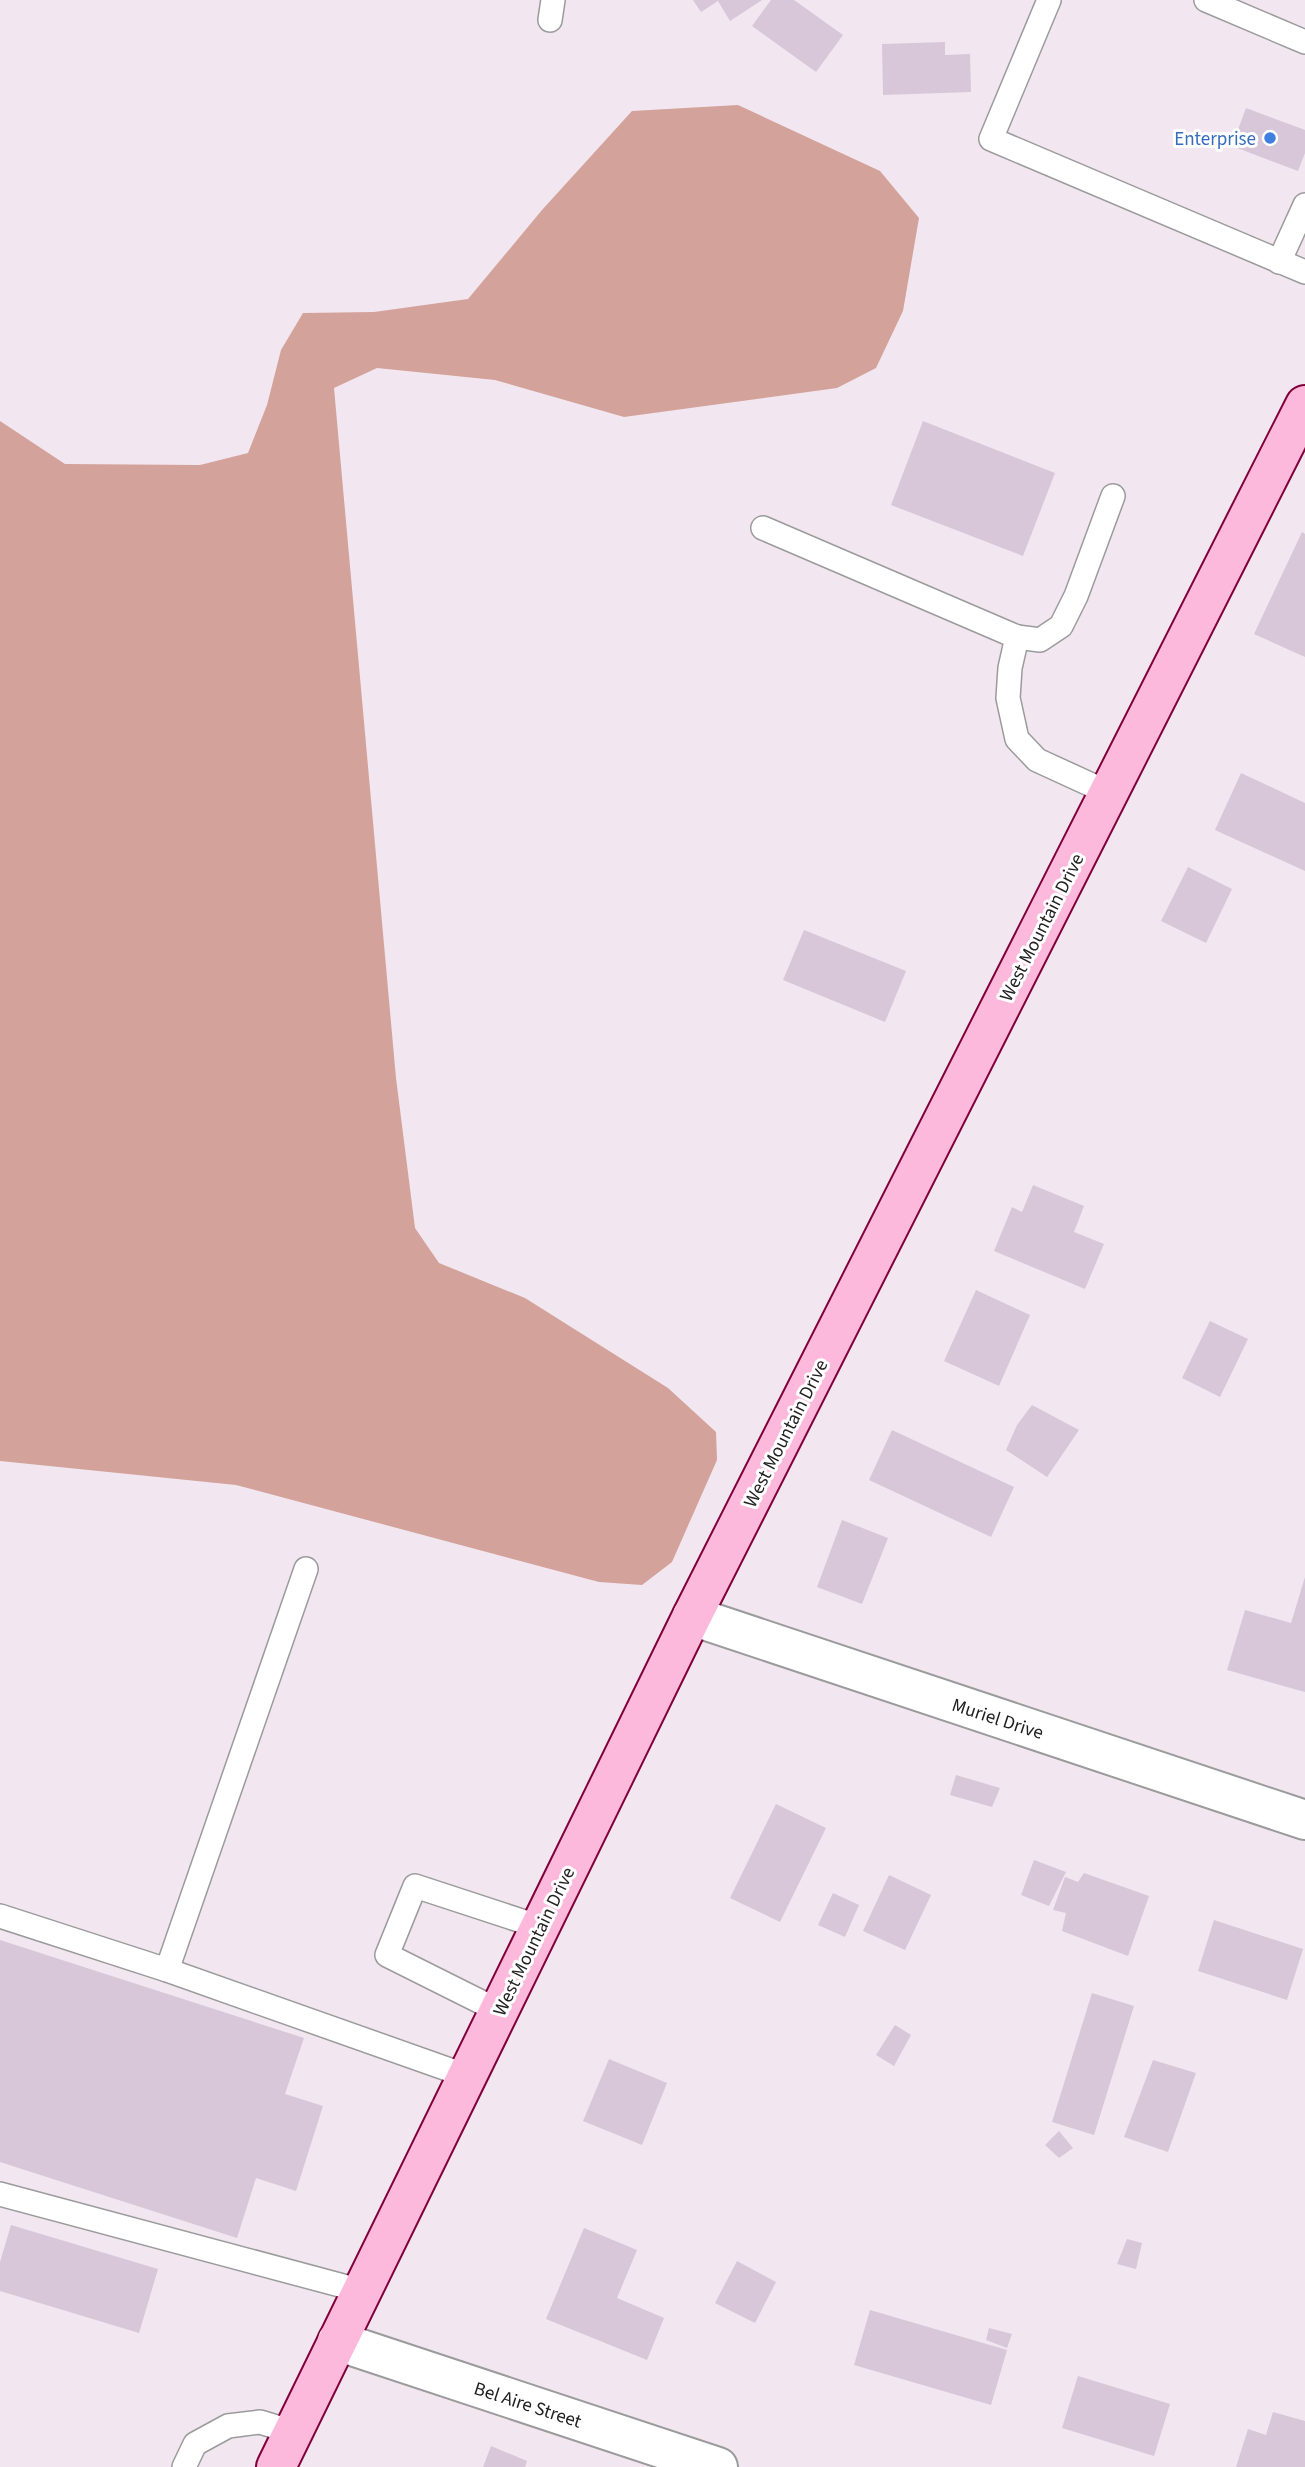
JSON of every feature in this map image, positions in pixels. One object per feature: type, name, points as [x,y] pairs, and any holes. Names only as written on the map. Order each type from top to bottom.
[{"type":"street","name":"West Mountain Drive","points":[[276,2467],[692,1616],[1305,405]]},
{"type":"street","name":"Muriel Drive","points":[[692,1616],[1305,1819]]},
{"type":"street","name":"Bel Aire Street","points":[[337,2342],[718,2467]]},
{"type":"lane","points":[[1049,0],[991,139],[1305,272]]},
{"type":"lane","points":[[1206,0],[1305,42]]},
{"type":"lane","points":[[1279,262],[1305,205]]},
{"type":"lane","points":[[762,528],[1017,637],[1040,640],[1060,626],[1076,596],[1113,496]]},
{"type":"lane","points":[[1017,637],[1010,668],[1009,698],[1017,739],[1037,760],[1109,793]]},
{"type":"lane","points":[[167,1970],[306,1569]]},
{"type":"lane","points":[[499,2011],[387,1955],[415,1886],[540,1927]]},
{"type":"lane","points":[[0,1916],[167,1970],[467,2076]]},
{"type":"lane","points":[[0,2194],[362,2291]]},
{"type":"lane","points":[[184,2467],[195,2444],[228,2426],[260,2422],[293,2432]]},
{"type":"shaded area","points":[[738,105],[880,171],[919,218],[903,311],[876,368],[837,388],[624,417],[495,380],[377,368],[334,388],[396,1078],[415,1228],[439,1263],[525,1298],[668,1388],[716,1432],[717,1460],[672,1562],[642,1585],[599,1582],[236,1485],[0,1461],[0,421],[65,464],[200,465],[248,453],[267,405],[281,350],[303,313],[374,312],[468,299],[542,210],[632,111]]},
{"type":"building","points":[[693,0],[762,0],[730,21],[718,1],[701,12]]},
{"type":"building","points":[[771,0],[794,0],[843,35],[816,72],[752,26]]},
{"type":"building","points":[[945,42],[945,55],[970,54],[971,92],[883,95],[882,44]]},
{"type":"building","name":"Enterprise","points":[[1246,108],[1305,130],[1305,153],[1298,171],[1232,146]]},
{"type":"building","points":[[923,421],[1055,473],[1023,556],[891,505]]},
{"type":"building","points":[[1302,532],[1305,534],[1305,657],[1254,634]]},
{"type":"building","points":[[1241,773],[1305,803],[1305,871],[1215,830]]},
{"type":"building","points":[[1188,867],[1232,889],[1206,943],[1161,921]]},
{"type":"building","points":[[804,930],[906,971],[885,1022],[783,980]]},
{"type":"building","points":[[1033,1185],[1084,1206],[1074,1232],[1104,1244],[1085,1289],[994,1251],[1012,1207],[1022,1212]]},
{"type":"building","points":[[976,1290],[1030,1315],[999,1386],[944,1361]]},
{"type":"building","points":[[1210,1321],[1248,1339],[1220,1397],[1182,1378]]},
{"type":"building","points":[[1032,1405],[1079,1430],[1047,1477],[1006,1450],[1017,1425]]},
{"type":"building","points":[[892,1430],[1014,1487],[991,1537],[869,1480]]},
{"type":"building","points":[[842,1520],[888,1538],[862,1604],[817,1587]]},
{"type":"building","points":[[1305,1577],[1305,1692],[1227,1670],[1245,1610],[1291,1623]]},
{"type":"building","points":[[956,1775],[1000,1788],[992,1807],[950,1795]]},
{"type":"building","points":[[776,1804],[826,1828],[780,1922],[730,1898]]},
{"type":"building","points":[[1034,1860],[1066,1872],[1049,1906],[1021,1895]]},
{"type":"building","points":[[1084,1873],[1149,1896],[1128,1956],[1062,1931],[1066,1913],[1053,1910],[1065,1877],[1078,1882]]},
{"type":"building","points":[[889,1875],[931,1895],[905,1950],[863,1931]]},
{"type":"building","points":[[833,1893],[859,1905],[845,1937],[818,1925]]},
{"type":"building","points":[[1214,1920],[1303,1949],[1287,2000],[1198,1971]]},
{"type":"building","points":[[0,1940],[304,2038],[285,2094],[323,2106],[296,2191],[256,2178],[237,2238],[0,2162]]},
{"type":"building","points":[[1092,1993],[1134,2006],[1094,2135],[1052,2122]]},
{"type":"building","points":[[895,2025],[911,2035],[894,2066],[876,2055]]},
{"type":"building","points":[[609,2059],[667,2083],[642,2145],[583,2121]]},
{"type":"building","points":[[1153,2060],[1196,2073],[1168,2152],[1124,2137]]},
{"type":"building","points":[[1059,2131],[1073,2148],[1059,2158],[1045,2145]]},
{"type":"building","points":[[11,2225],[158,2269],[139,2333],[0,2291],[0,2262]]},
{"type":"building","points":[[584,2228],[637,2250],[617,2298],[664,2318],[647,2360],[546,2319]]},
{"type":"building","points":[[1127,2239],[1142,2243],[1136,2269],[1117,2264]]},
{"type":"building","points":[[737,2261],[776,2282],[755,2323],[715,2303]]},
{"type":"building","points":[[870,2310],[1007,2350],[991,2405],[854,2365]]},
{"type":"building","points":[[989,2328],[1012,2334],[1007,2348],[986,2340]]},
{"type":"building","points":[[1078,2376],[1170,2404],[1154,2456],[1062,2428]]},
{"type":"building","points":[[1273,2412],[1305,2421],[1305,2467],[1236,2467],[1248,2429],[1266,2435]]},
{"type":"building","points":[[491,2446],[527,2461],[525,2467],[483,2467]]},
{"type":"place","name":"Enterprise","points":[[1270,138]]}]
